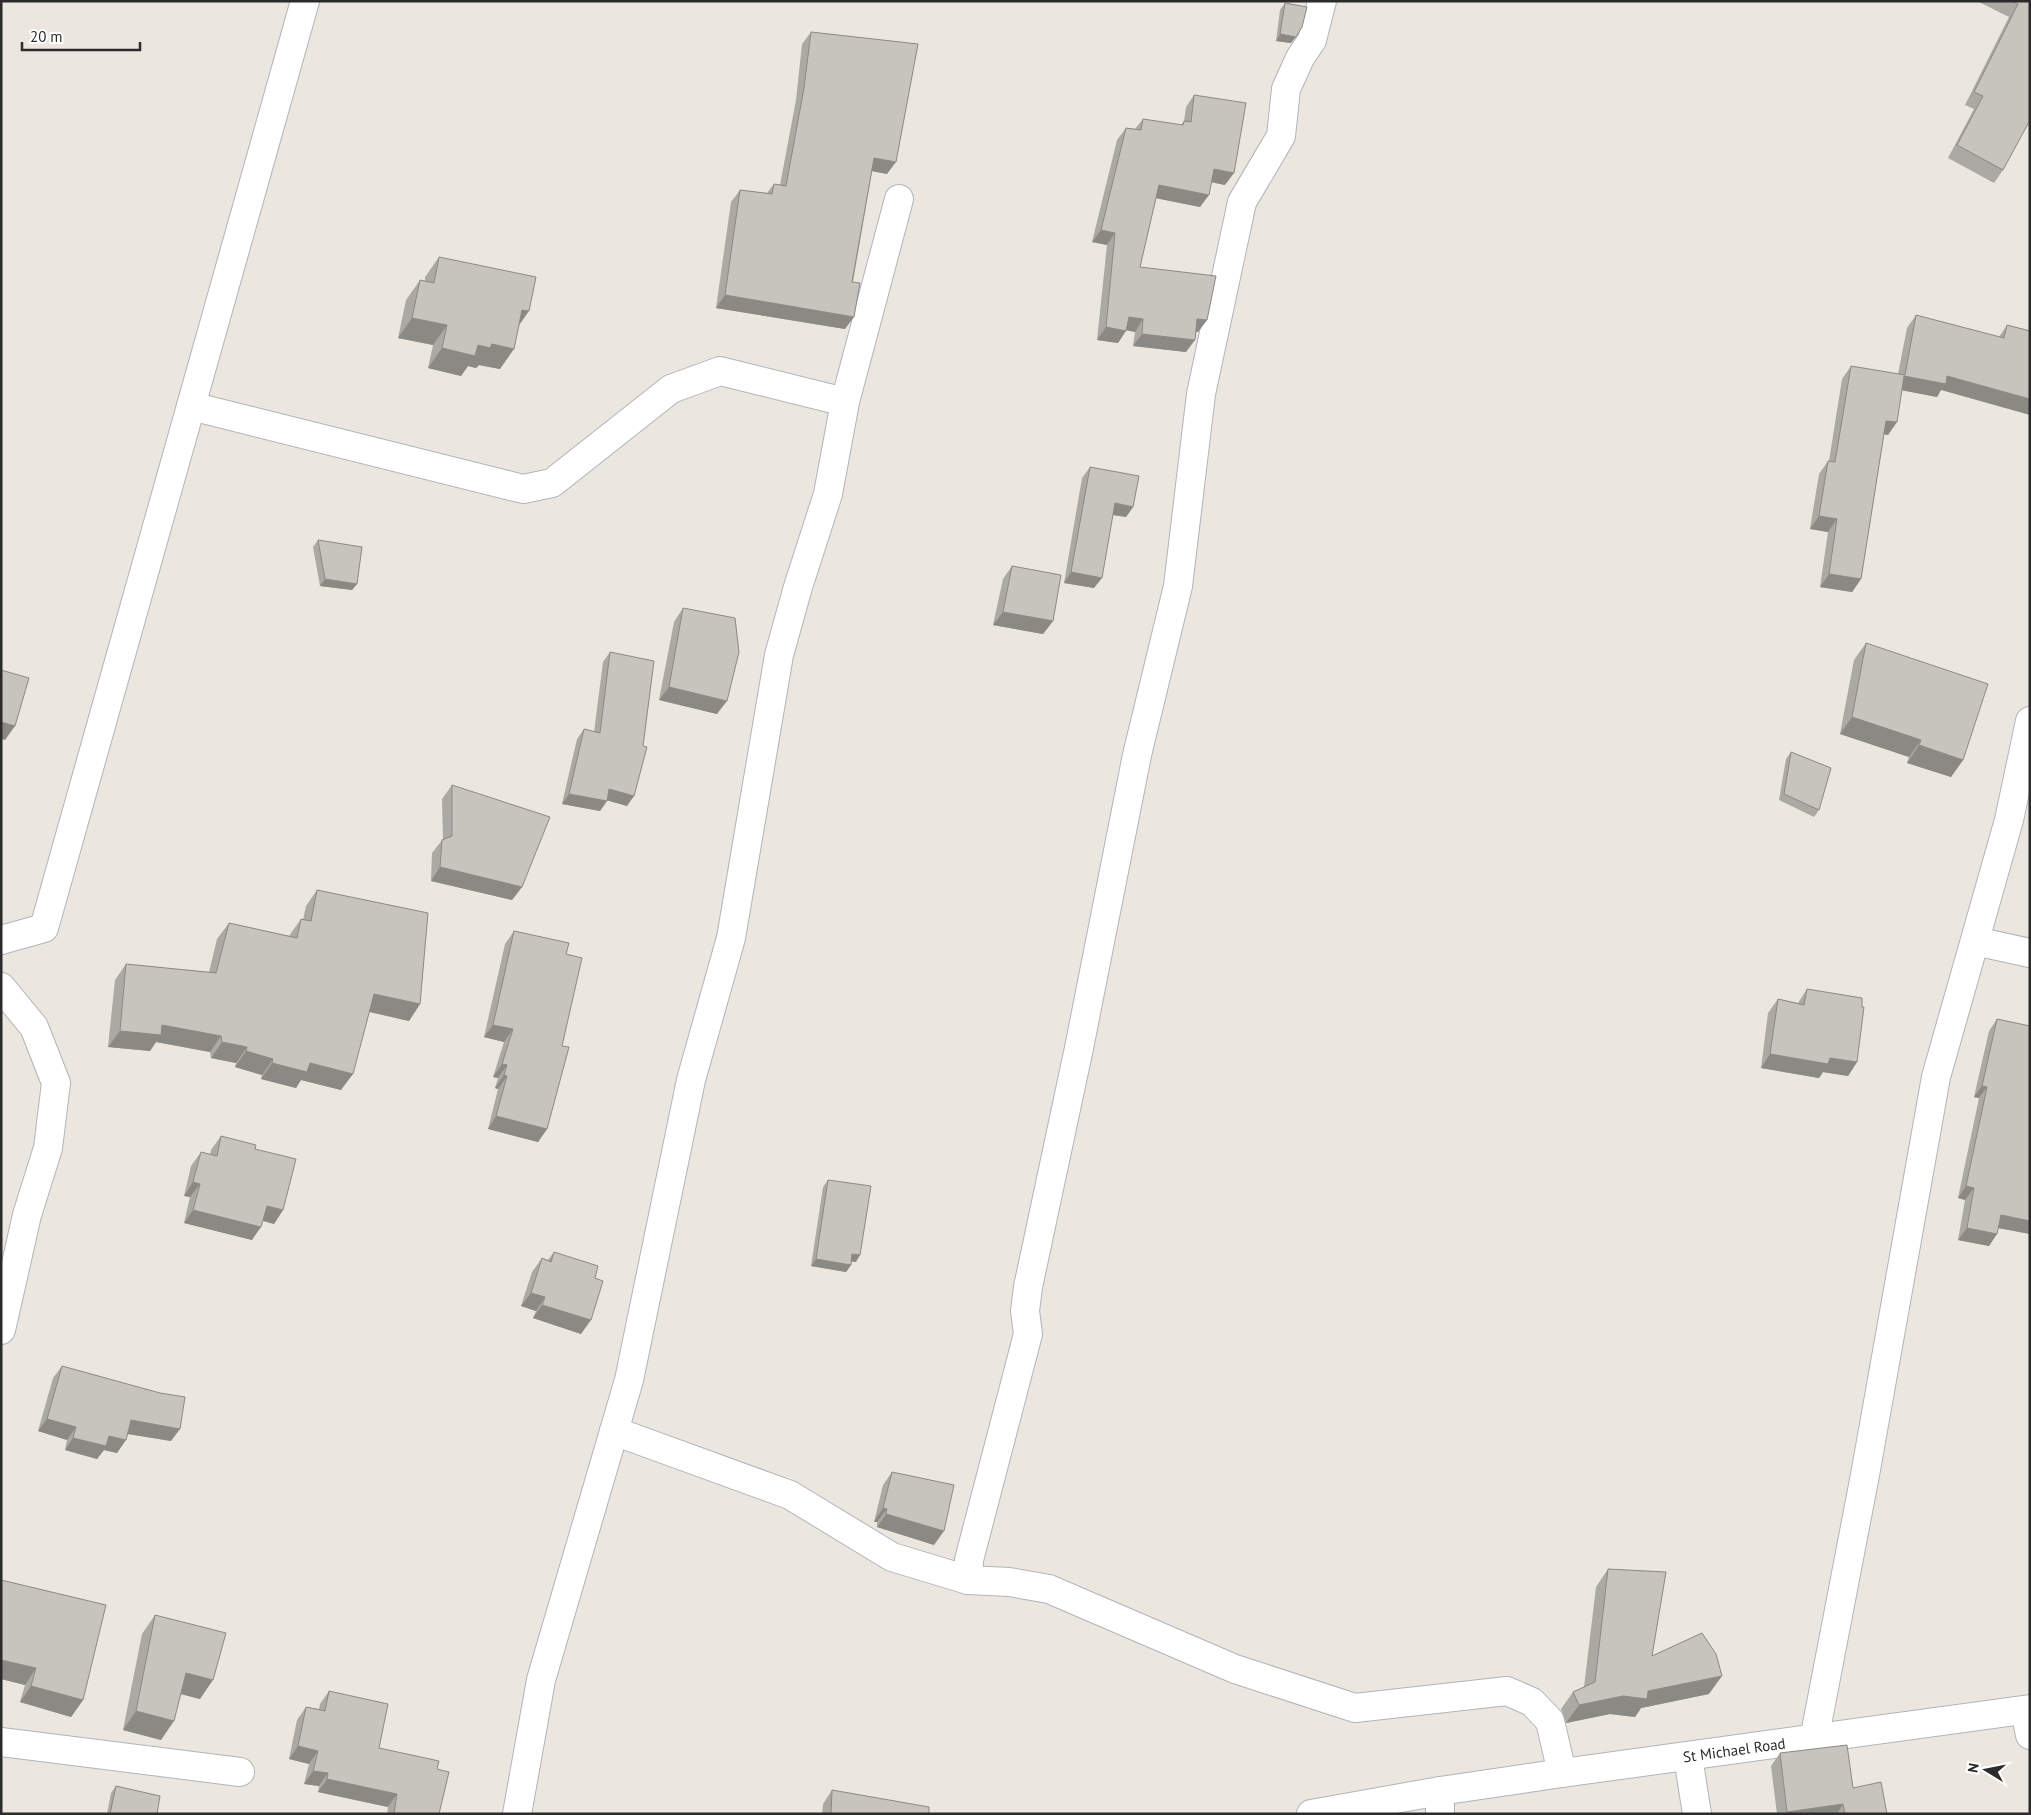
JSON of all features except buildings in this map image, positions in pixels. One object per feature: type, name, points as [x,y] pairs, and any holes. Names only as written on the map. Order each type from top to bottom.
[{"type":"street","points":[[1,940],[44,928],[305,1]]},
{"type":"street","points":[[968,1580],[969,1560],[1028,1334],[1026,1311],[1028,1287],[1079,1048],[1136,755],[1178,586],[1201,394],[1242,202],[1281,136],[1286,89],[1300,58],[1312,40],[1322,1]]},
{"type":"street","points":[[517,1814],[541,1680],[629,1380],[691,1080],[731,938],[780,655],[798,587],[828,494],[845,402],[899,199]]},
{"type":"street","points":[[191,406],[524,489],[552,483],[671,389],[720,371],[845,402]]},
{"type":"street","points":[[1814,1740],[1865,1475],[1936,1077],[1975,941],[2020,824],[2030,722]]},
{"type":"street","points":[[1975,941],[2030,953]]},
{"type":"street","points":[[1,987],[34,1027],[56,1084],[48,1148],[27,1215],[1,1330]]},
{"type":"street","points":[[614,1431],[790,1495],[892,1557],[968,1580],[1009,1582],[1049,1589],[1235,1669],[1355,1708],[1507,1691],[1532,1702],[1550,1721],[1562,1772]]},
{"type":"street","name":"St Michael Road","points":[[1311,1814],[1440,1803],[1562,1772],[1814,1740],[2028,1718]]},
{"type":"street","points":[[1,1742],[240,1772]]},
{"type":"street","points":[[1688,1757],[1697,1814]]}]
